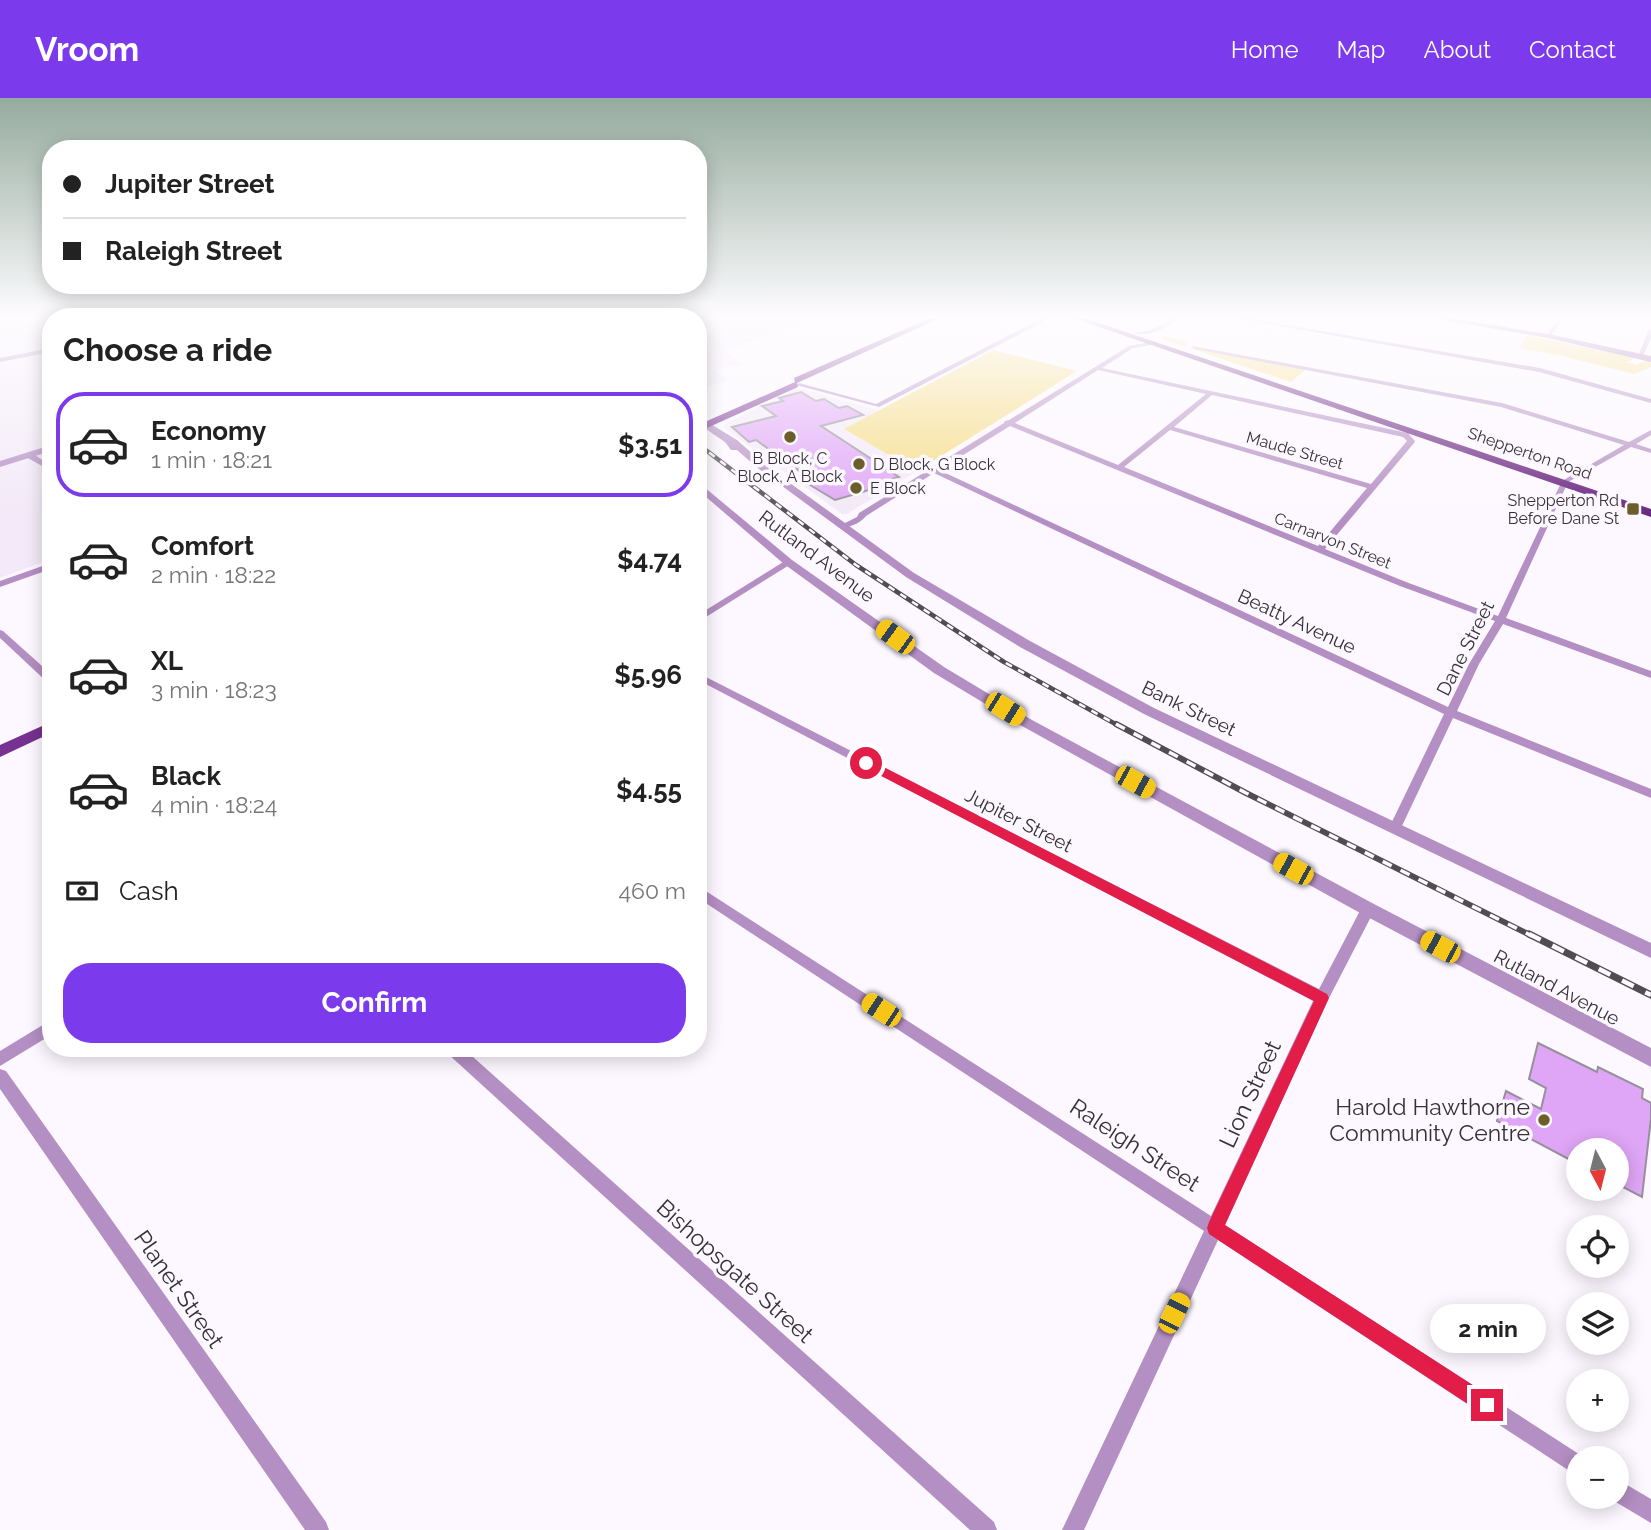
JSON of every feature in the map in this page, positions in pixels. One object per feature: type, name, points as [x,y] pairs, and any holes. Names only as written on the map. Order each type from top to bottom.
[{"type":"highway","name":"Shepperton Road","points":[[1297,386],[1651,511]]},
{"type":"main road","points":[[707,422],[793,386]]},
{"type":"main road","points":[[0,752],[42,732]]},
{"type":"street","points":[[809,386],[877,406],[915,386]]},
{"type":"street","points":[[841,524],[861,519],[862,515],[1067,386]]},
{"type":"street","points":[[1178,386],[1405,435],[1411,441],[1320,550]]},
{"type":"street","points":[[1400,386],[1502,405],[1651,451]]},
{"type":"street","points":[[1596,386],[1651,401]]},
{"type":"street","points":[[1119,468],[1211,393]]},
{"type":"street","name":"Carnarvon Street","points":[[1007,422],[1500,621],[1651,675]]},
{"type":"street","name":"Bank Street","points":[[707,428],[728,440],[734,448],[740,449],[910,575],[1081,675],[1149,711],[1651,951]]},
{"type":"street","name":"Maude Street","points":[[1171,428],[1371,487]]},
{"type":"street","points":[[1567,481],[1651,432]]},
{"type":"street","points":[[0,464],[42,451]]},
{"type":"street","points":[[29,455],[42,463]]},
{"type":"street","name":"Beatty Avenue","points":[[933,470],[1451,713],[1651,794]]},
{"type":"street","name":"Dane Street","points":[[1395,828],[1474,664],[1500,621],[1567,481]]},
{"type":"street","name":"Rutland Avenue","points":[[707,493],[788,562],[940,670],[1027,723],[1368,909],[1651,1058]]},
{"type":"street","points":[[707,613],[788,562]]},
{"type":"street","points":[[0,584],[42,569]]},
{"type":"street","points":[[0,633],[42,672]]},
{"type":"street","name":"Jupiter Street","points":[[707,681],[1322,998]]},
{"type":"street","name":"Raleigh Street","points":[[707,897],[1566,1457]]},
{"type":"street","name":"Lion Street","points":[[1073,1530],[1322,998],[1368,909]]},
{"type":"street","points":[[0,1059],[42,1033]]},
{"type":"street","name":"Bishopsgate Street","points":[[462,1057],[986,1530]]},
{"type":"street","name":"Planet Street","points":[[0,1076],[318,1530]]},
{"type":"street","points":[[1629,1498],[1651,1512]]},
{"type":"shaded area","points":[[0,386],[42,386],[42,562],[0,578]]},
{"type":"shaded area","points":[[925,386],[1053,386],[917,471],[844,429]]},
{"type":"shaded area","points":[[794,389],[803,389],[881,411],[845,429],[917,471],[847,514],[842,514],[724,428],[725,424]]},
{"type":"building","points":[[801,392],[816,401],[824,399],[839,408],[847,406],[863,415],[821,426],[899,477],[889,480],[893,483],[835,500],[800,479],[808,477],[756,440],[749,442],[732,427],[776,416],[762,406],[783,401],[779,398]]},
{"type":"building","name":"Harold Hawthorne Community Centre","points":[[1538,1043],[1597,1072],[1598,1067],[1643,1089],[1642,1098],[1651,1103],[1651,1118],[1642,1197],[1629,1190],[1629,1138],[1566,1138],[1566,1158],[1497,1121],[1506,1091],[1541,1109],[1546,1088],[1529,1079]]},
{"type":"railway","points":[[707,451],[856,565],[1004,662],[1119,726]]},
{"type":"railway","points":[[1116,724],[1246,793],[1532,936]]},
{"type":"railway","points":[[1529,934],[1651,995]]},
{"type":"place","name":"B Block, C Block, A Block","points":[[790,437]]},
{"type":"place","name":"D Block, G Block","points":[[859,464]]},
{"type":"place","name":"E Block","points":[[856,488]]},
{"type":"place","name":"Shepperton Rd Before Dane St","points":[[1633,509]]},
{"type":"place","name":"Harold Hawthorne Community Centre","points":[[1544,1120]]},
{"type":"route","points":[[866,763],[1322,998],[1215,1228],[1487,1405]]}]
